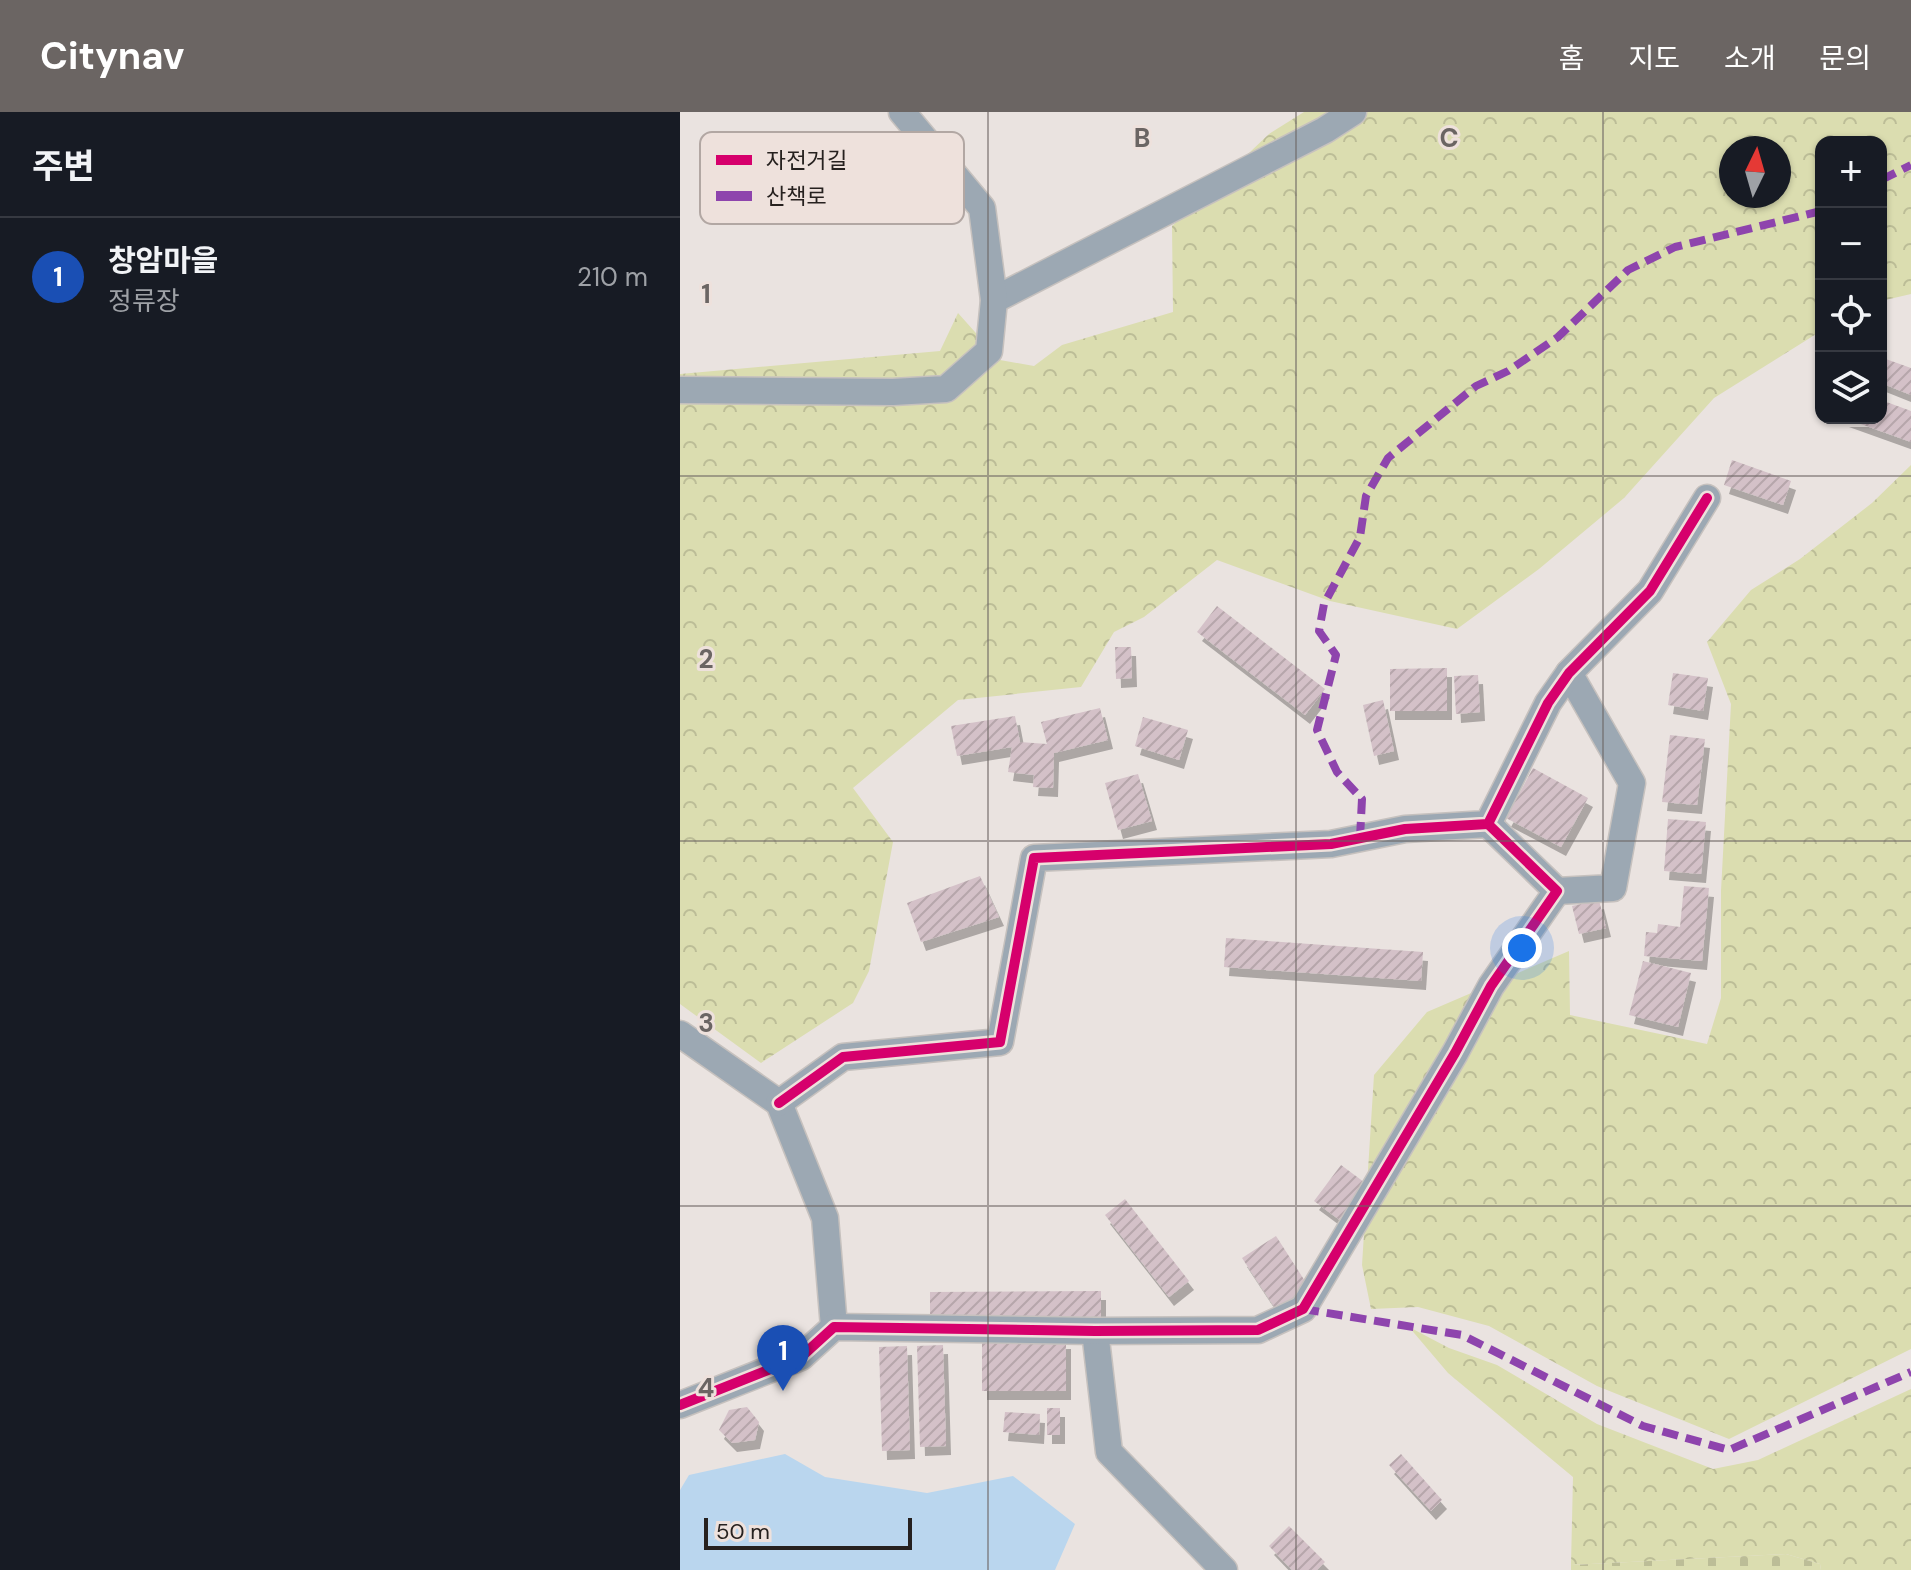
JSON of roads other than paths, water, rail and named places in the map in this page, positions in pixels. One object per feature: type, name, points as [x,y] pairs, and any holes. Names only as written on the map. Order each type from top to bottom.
[{"type":"street","points":[[902,112],[919,132]]},
{"type":"street","points":[[994,300],[1325,130],[1353,112]]},
{"type":"street","points":[[680,390],[893,392],[946,389],[989,351],[994,300],[982,208],[964,186]]},
{"type":"street","points":[[1488,824],[1548,703],[1569,673],[1650,591],[1707,498]]},
{"type":"street","points":[[779,1103],[843,1057],[1000,1042],[1034,858],[1331,844],[1405,829],[1488,824],[1557,891],[1613,888],[1632,783],[1569,673]]},
{"type":"street","points":[[680,1405],[801,1357],[834,1327],[1258,1330],[1303,1309],[1455,1053],[1491,986],[1557,891]]},
{"type":"street","points":[[680,1034],[779,1103],[825,1218],[834,1327]]},
{"type":"street","points":[[1095,1331],[1109,1452],[1224,1570]]},
{"type":"water","points":[[785,1454],[825,1477],[927,1493],[1013,1476],[1075,1524],[1055,1570],[680,1570],[680,1490],[689,1475]]},
{"type":"place","name":"창암마을","points":[[783,1391]]}]
